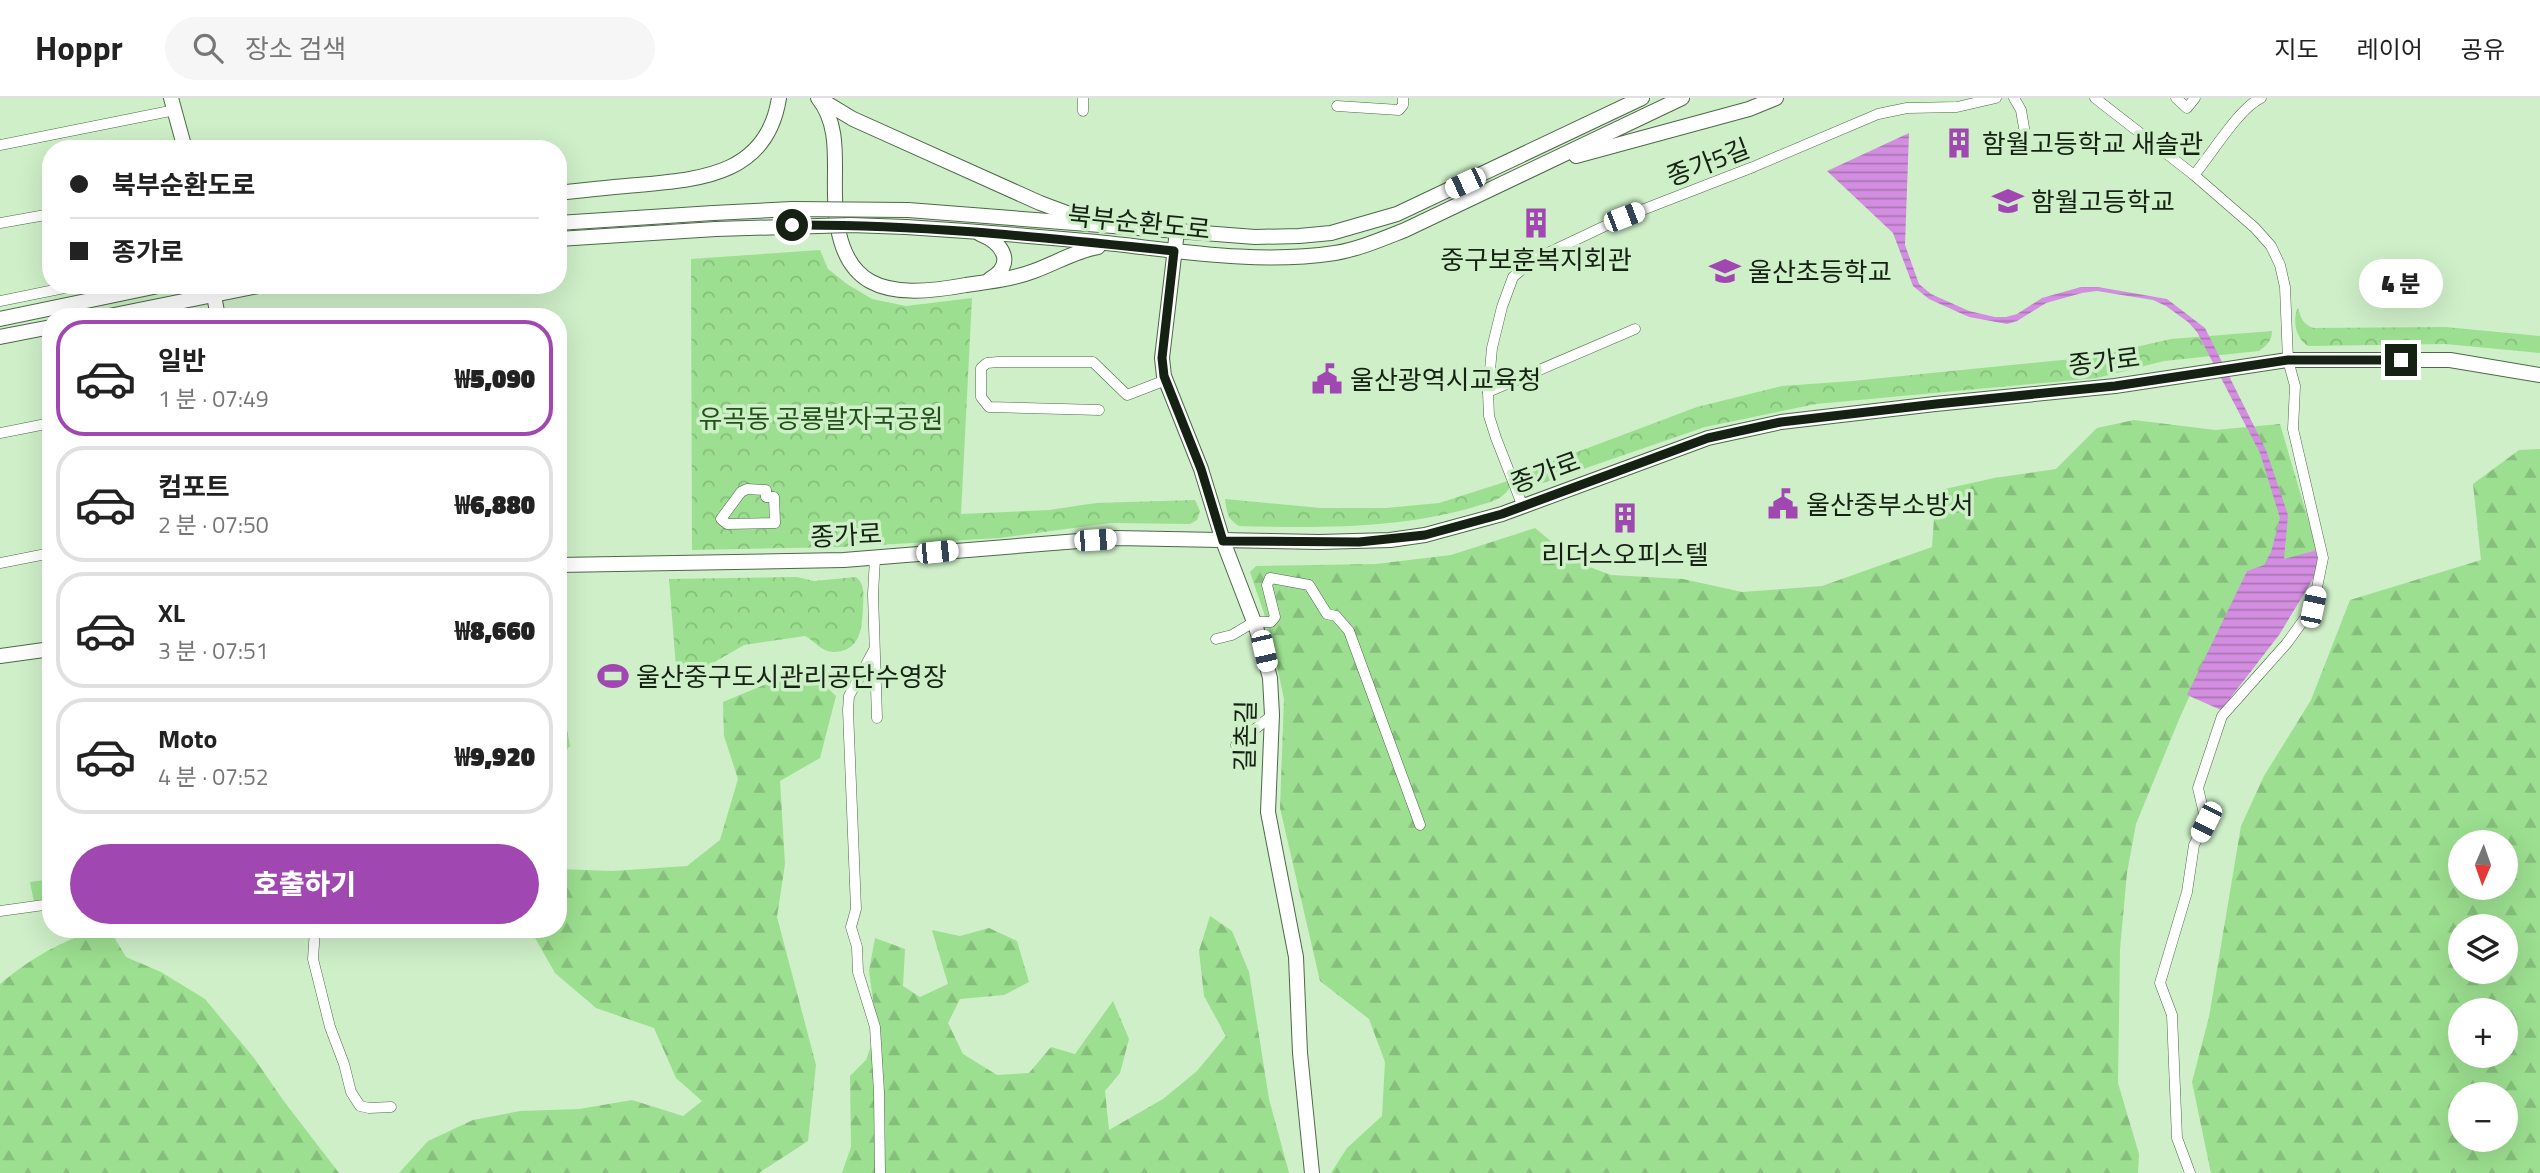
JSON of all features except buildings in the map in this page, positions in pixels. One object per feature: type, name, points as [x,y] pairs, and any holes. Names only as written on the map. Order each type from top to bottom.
[{"type":"main road","points":[[567,192],[687,181],[730,169],[749,155],[763,139],[774,121],[779,98]]},
{"type":"main road","points":[[818,98],[853,119],[1040,203],[1103,224]]},
{"type":"main road","points":[[818,98],[832,122],[835,213],[841,243],[851,263],[879,286],[903,292],[982,283],[1032,271],[1082,250],[1118,245]]},
{"type":"main road","points":[[1618,110],[1632,98]]},
{"type":"main road","name":"북부순환도로","points":[[567,222],[852,208],[1255,237],[1331,233],[1397,214],[1642,98]]},
{"type":"main road","name":"북부순환도로","points":[[567,238],[839,225],[973,231],[1254,257],[1299,257],[1337,253],[1405,230],[1682,98]]},
{"type":"main road","points":[[1537,167],[1771,99]]},
{"type":"main road","points":[[173,104],[183,140]]},
{"type":"main road","points":[[973,231],[992,239],[999,245],[1004,256],[998,274],[982,283]]},
{"type":"main road","name":"길촌길","points":[[1177,231],[1162,358],[1166,380],[1201,469],[1223,541],[1254,622],[1270,678],[1272,715],[1268,811],[1296,957],[1300,1053],[1312,1173]]},
{"type":"main road","points":[[53,308],[120,294]]},
{"type":"main road","points":[[140,308],[197,294]]},
{"type":"main road","points":[[0,319],[42,310]]},
{"type":"main road","points":[[0,337],[42,329]]},
{"type":"main road","name":"종가로","points":[[567,565],[875,558],[1116,538],[1223,541],[1390,540],[1468,525],[1708,438],[1769,425],[1936,404],[2115,386],[2288,360],[2450,360],[2540,375]]},
{"type":"main road","points":[[0,656],[42,650]]},
{"type":"street","points":[[1083,98],[1083,111]]},
{"type":"street","points":[[1337,106],[1399,110],[1403,105],[1403,98]]},
{"type":"street","name":"종가5길","points":[[1523,507],[1489,416],[1492,348],[1513,276],[1533,260],[1624,217],[1753,167],[1878,114],[1907,108],[1965,106],[1996,98]]},
{"type":"street","points":[[2014,98],[2021,110],[2024,128]]},
{"type":"street","points":[[2095,98],[2194,175],[2255,228],[2271,246],[2286,287],[2288,360],[2295,386],[2293,429],[2323,558],[2313,607],[2287,643],[2222,716],[2198,788],[2206,822],[2194,845],[2187,892],[2160,983],[2172,1015],[2177,1138],[2190,1173]]},
{"type":"street","points":[[2176,98],[2187,108],[2195,98]]},
{"type":"street","points":[[2194,175],[2241,115],[2254,101],[2261,98]]},
{"type":"street","points":[[0,145],[173,104]]},
{"type":"street","points":[[0,223],[42,216]]},
{"type":"street","points":[[0,300],[42,292]]},
{"type":"street","points":[[1488,392],[1635,329]]},
{"type":"street","points":[[1099,411],[989,407],[981,397],[981,368],[988,363],[998,362],[1093,362],[1127,395],[1166,380]]},
{"type":"street","points":[[1106,386],[1118,386]]},
{"type":"street","points":[[0,433],[42,425]]},
{"type":"street","points":[[747,489],[766,489],[766,496],[774,497],[775,523],[727,524],[721,519],[741,492],[747,489]]},
{"type":"street","points":[[0,563],[42,555]]},
{"type":"street","points":[[875,558],[874,650],[877,718]]},
{"type":"street","points":[[1216,639],[1232,635],[1254,622],[1272,621],[1275,617],[1267,585],[1270,578],[1310,585],[1327,614],[1336,616],[1349,631],[1420,825]]},
{"type":"street","points":[[874,650],[849,696],[856,909],[851,927],[857,947],[858,972],[875,1027],[880,1173]]},
{"type":"street","points":[[1236,745],[1272,715]]},
{"type":"street","points":[[0,911],[42,905]]},
{"type":"street","points":[[314,938],[313,959],[330,1027],[344,1063],[351,1092],[360,1106],[391,1107]]},
{"type":"green space","name":"유곡동 공룡발자국공원","points":[[820,250],[828,269],[872,299],[906,306],[972,298],[961,514],[1049,510],[1096,503],[1195,500],[1200,511],[1197,520],[1190,524],[1110,523],[999,538],[842,547],[692,550],[691,259]]},
{"type":"green space","points":[[2298,308],[2303,321],[2314,328],[2445,327],[2540,336],[2540,353],[2445,344],[2308,346],[2296,329]]},
{"type":"green space","points":[[2272,331],[2270,340],[2259,351],[2164,361],[2097,378],[1816,404],[1705,427],[1531,487],[1523,483],[1519,474],[1697,407],[1782,386],[2092,357],[2171,339]]},
{"type":"green space","points":[[2134,420],[2215,430],[2280,424],[2317,550],[2247,571],[2180,717],[2136,824],[2127,873],[2120,949],[2118,1083],[2139,1154],[2138,1173],[1331,1173],[1347,1148],[1382,1116],[1385,1062],[1369,1019],[1320,981],[1280,808],[1284,699],[1268,625],[1250,572],[1256,566],[1376,564],[1451,555],[1535,528],[1576,562],[1611,575],[1683,579],[1742,592],[1822,586],[1932,547],[1936,491],[1994,478],[2056,469],[2097,428]]},
{"type":"green space","points":[[2540,449],[2540,1173],[2211,1173],[2192,1082],[2209,1017],[2241,826],[2264,776],[2311,700],[2350,600],[2481,560],[2473,484],[2519,450]]},
{"type":"green space","points":[[1508,481],[1510,487],[1503,495],[1474,507],[1417,520],[1358,526],[1239,526],[1230,518],[1225,499],[1321,508],[1386,508],[1439,503]]},
{"type":"green space","points":[[797,577],[814,581],[856,577],[859,580],[863,591],[862,624],[858,638],[849,648],[828,651],[805,636],[744,645],[706,667],[676,667],[669,579]]},
{"type":"green space","points":[[788,675],[814,675],[836,696],[820,758],[780,781],[785,864],[777,917],[816,1065],[808,1141],[759,1173],[399,1173],[428,1141],[473,1120],[520,1111],[579,1109],[632,1100],[683,1116],[702,1101],[676,1078],[654,1028],[596,1008],[555,973],[535,938],[567,938],[567,869],[612,871],[687,866],[720,840],[738,779],[724,736],[723,702]]},
{"type":"green space","points":[[42,880],[42,901],[34,902],[30,882]]},
{"type":"green space","points":[[1210,916],[1232,931],[1249,972],[1269,1099],[1289,1173],[842,1173],[851,1147],[850,1076],[866,1060],[877,1029],[869,971],[875,938],[905,949],[903,986],[920,997],[948,984],[932,930],[960,936],[989,928],[1017,941],[1029,982],[1004,995],[960,999],[948,1023],[963,1054],[997,1075],[1029,1073],[1051,1047],[1075,1054],[1113,1001],[1129,1039],[1120,1073],[1105,1091],[1109,1130],[1163,1099],[1197,1071],[1226,1036],[1204,996],[1199,951]]},
{"type":"green space","points":[[75,938],[114,938],[126,957],[161,972],[205,999],[254,1058],[339,1173],[0,1173],[0,984]]},
{"type":"shaded area","points":[[1909,133],[1905,245],[1919,284],[1931,294],[1969,311],[2006,317],[2017,314],[2042,298],[2081,287],[2098,287],[2167,299],[2205,328],[2266,450],[2288,515],[2284,559],[2317,550],[2319,569],[2279,635],[2221,710],[2187,695],[2247,571],[2264,565],[2271,552],[2280,518],[2260,453],[2197,332],[2166,306],[2153,300],[2097,291],[2046,303],[2007,324],[1969,317],[1929,299],[1913,286],[1893,233],[1827,171]]},
{"type":"place","name":"함월고등학교 새솔관","points":[[1959,143]]},
{"type":"place","name":"함월고등학교","points":[[2008,201]]},
{"type":"place","name":"중구보훈복지회관","points":[[1536,223]]},
{"type":"place","name":"울산초등학교","points":[[1725,271]]},
{"type":"place","name":"울산광역시교육청","points":[[1327,379]]},
{"type":"place","name":"울산중부소방서","points":[[1783,504]]},
{"type":"place","name":"리더스오피스텔","points":[[1625,518]]},
{"type":"place","name":"울산중구도시관리공단수영장","points":[[613,676]]},
{"type":"route","points":[[792,225],[973,231],[1174,251],[1162,358],[1164,376],[1201,469],[1223,541],[1359,542],[1425,535],[1502,514],[1708,438],[1781,422],[2115,386],[2288,360],[2401,360]]}]
